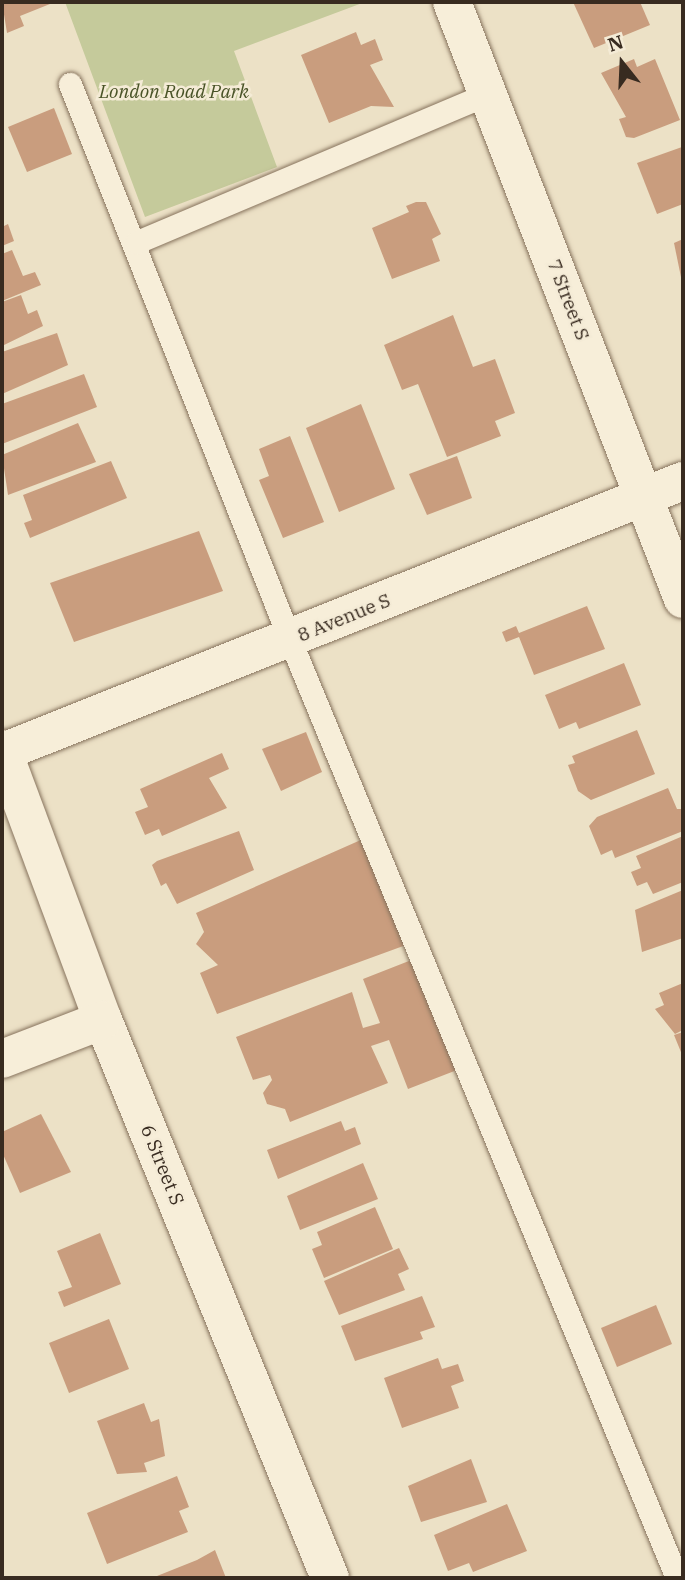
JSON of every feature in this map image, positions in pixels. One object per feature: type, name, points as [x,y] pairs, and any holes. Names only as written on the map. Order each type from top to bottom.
[{"type":"street","name":"7 Street S","points":[[452,2],[683,599]]},
{"type":"street","name":"8 Avenue S","points":[[2,750],[290,640],[683,481]]},
{"type":"street","name":"6 Street S","points":[[2,750],[103,1020],[330,1578]]},
{"type":"street","points":[[2,1059],[103,1020]]},
{"type":"lane","points":[[70,84],[138,242],[290,640],[677,1578]]},
{"type":"lane","points":[[138,242],[489,93]]},
{"type":"green space","name":"London Road Park","points":[[65,2],[365,2],[234,51],[277,167],[145,217]]},
{"type":"building","points":[[2,2],[55,2],[20,16],[24,26],[7,33]]},
{"type":"building","points":[[573,2],[640,2],[650,25],[594,48]]},
{"type":"building","points":[[356,32],[361,45],[375,39],[383,60],[370,65],[394,107],[371,106],[329,123],[301,55]]},
{"type":"building","points":[[634,59],[637,67],[655,59],[680,120],[634,138],[626,137],[619,119],[626,117],[601,73]]},
{"type":"building","points":[[54,108],[72,154],[27,172],[8,127]]},
{"type":"building","points":[[682,147],[683,204],[657,214],[637,163]]},
{"type":"building","points":[[426,202],[441,234],[432,239],[440,261],[392,279],[372,228],[409,212],[406,206]]},
{"type":"building","points":[[8,224],[14,241],[2,246],[2,227]]},
{"type":"building","points":[[683,239],[683,287],[674,243]]},
{"type":"building","points":[[12,250],[23,276],[35,272],[41,285],[2,301],[2,254]]},
{"type":"building","points":[[21,295],[28,314],[37,310],[43,326],[2,346],[2,302]]},
{"type":"building","points":[[453,315],[473,367],[495,359],[515,413],[495,421],[501,436],[447,457],[418,384],[402,390],[384,345]]},
{"type":"building","points":[[57,333],[68,365],[2,394],[2,352]]},
{"type":"building","points":[[84,374],[97,407],[2,444],[2,404]]},
{"type":"building","points":[[361,404],[395,489],[339,512],[306,428]]},
{"type":"building","points":[[78,423],[96,462],[8,495],[2,455]]},
{"type":"building","points":[[290,436],[324,522],[283,538],[259,480],[269,476],[259,449]]},
{"type":"building","points":[[457,456],[472,498],[427,515],[409,474]]},
{"type":"building","points":[[111,461],[127,498],[30,538],[24,523],[32,520],[23,495]]},
{"type":"building","points":[[199,531],[223,591],[74,642],[50,583]]},
{"type":"building","points":[[587,606],[605,649],[534,675],[519,637],[506,642],[502,632],[516,626],[519,633]]},
{"type":"building","points":[[624,663],[641,705],[579,729],[576,722],[559,729],[545,695]]},
{"type":"building","points":[[637,730],[655,774],[591,800],[578,791],[568,765],[575,763],[572,756]]},
{"type":"building","points":[[306,732],[322,772],[281,791],[262,749]]},
{"type":"building","points":[[222,753],[229,769],[209,778],[227,808],[162,836],[159,829],[145,835],[135,812],[148,807],[140,789]]},
{"type":"building","points":[[668,788],[677,809],[683,809],[683,831],[615,858],[612,850],[601,855],[589,826],[597,817]]},
{"type":"building","points":[[239,831],[254,870],[177,904],[166,883],[161,886],[152,865]]},
{"type":"building","points":[[683,836],[683,882],[653,894],[647,882],[637,886],[631,872],[641,868],[636,856]]},
{"type":"building","points":[[363,839],[406,945],[217,1014],[200,973],[218,965],[196,944],[204,932],[196,913]]},
{"type":"building","points":[[683,890],[683,938],[642,952],[635,910]]},
{"type":"building","points":[[414,959],[457,1070],[408,1089],[389,1040],[371,1046],[388,1083],[290,1122],[285,1109],[267,1104],[263,1093],[272,1080],[270,1075],[253,1080],[236,1037],[352,992],[363,1028],[380,1023],[363,979]]},
{"type":"building","points":[[683,983],[683,1030],[675,1034],[655,1009],[664,1005],[659,993]]},
{"type":"building","points":[[683,1032],[683,1057],[674,1035]]},
{"type":"building","points":[[41,1114],[71,1172],[20,1193],[2,1152],[2,1132]]},
{"type":"building","points":[[341,1121],[345,1131],[355,1127],[361,1144],[278,1179],[267,1150]]},
{"type":"building","points":[[363,1163],[378,1199],[300,1230],[287,1196]]},
{"type":"building","points":[[375,1207],[393,1249],[324,1278],[312,1249],[322,1245],[317,1232]]},
{"type":"building","points":[[100,1233],[121,1284],[64,1307],[58,1292],[72,1287],[57,1251]]},
{"type":"building","points":[[399,1248],[409,1269],[398,1274],[405,1290],[339,1315],[324,1281]]},
{"type":"building","points":[[422,1296],[435,1327],[420,1332],[423,1339],[355,1361],[341,1326]]},
{"type":"building","points":[[656,1305],[672,1344],[617,1367],[601,1328]]},
{"type":"building","points":[[109,1319],[129,1369],[69,1393],[49,1343]]},
{"type":"building","points":[[438,1358],[442,1369],[458,1364],[464,1381],[451,1386],[459,1408],[402,1428],[384,1378]]},
{"type":"building","points":[[144,1403],[151,1422],[159,1419],[165,1456],[144,1463],[147,1472],[117,1474],[97,1421]]},
{"type":"building","points":[[471,1459],[487,1502],[421,1522],[408,1486]]},
{"type":"building","points":[[177,1476],[189,1507],[179,1511],[188,1532],[107,1564],[87,1513]]},
{"type":"building","points":[[507,1504],[527,1551],[473,1572],[469,1563],[448,1571],[434,1535]]},
{"type":"building","points":[[215,1550],[226,1578],[152,1578],[197,1560]]}]
